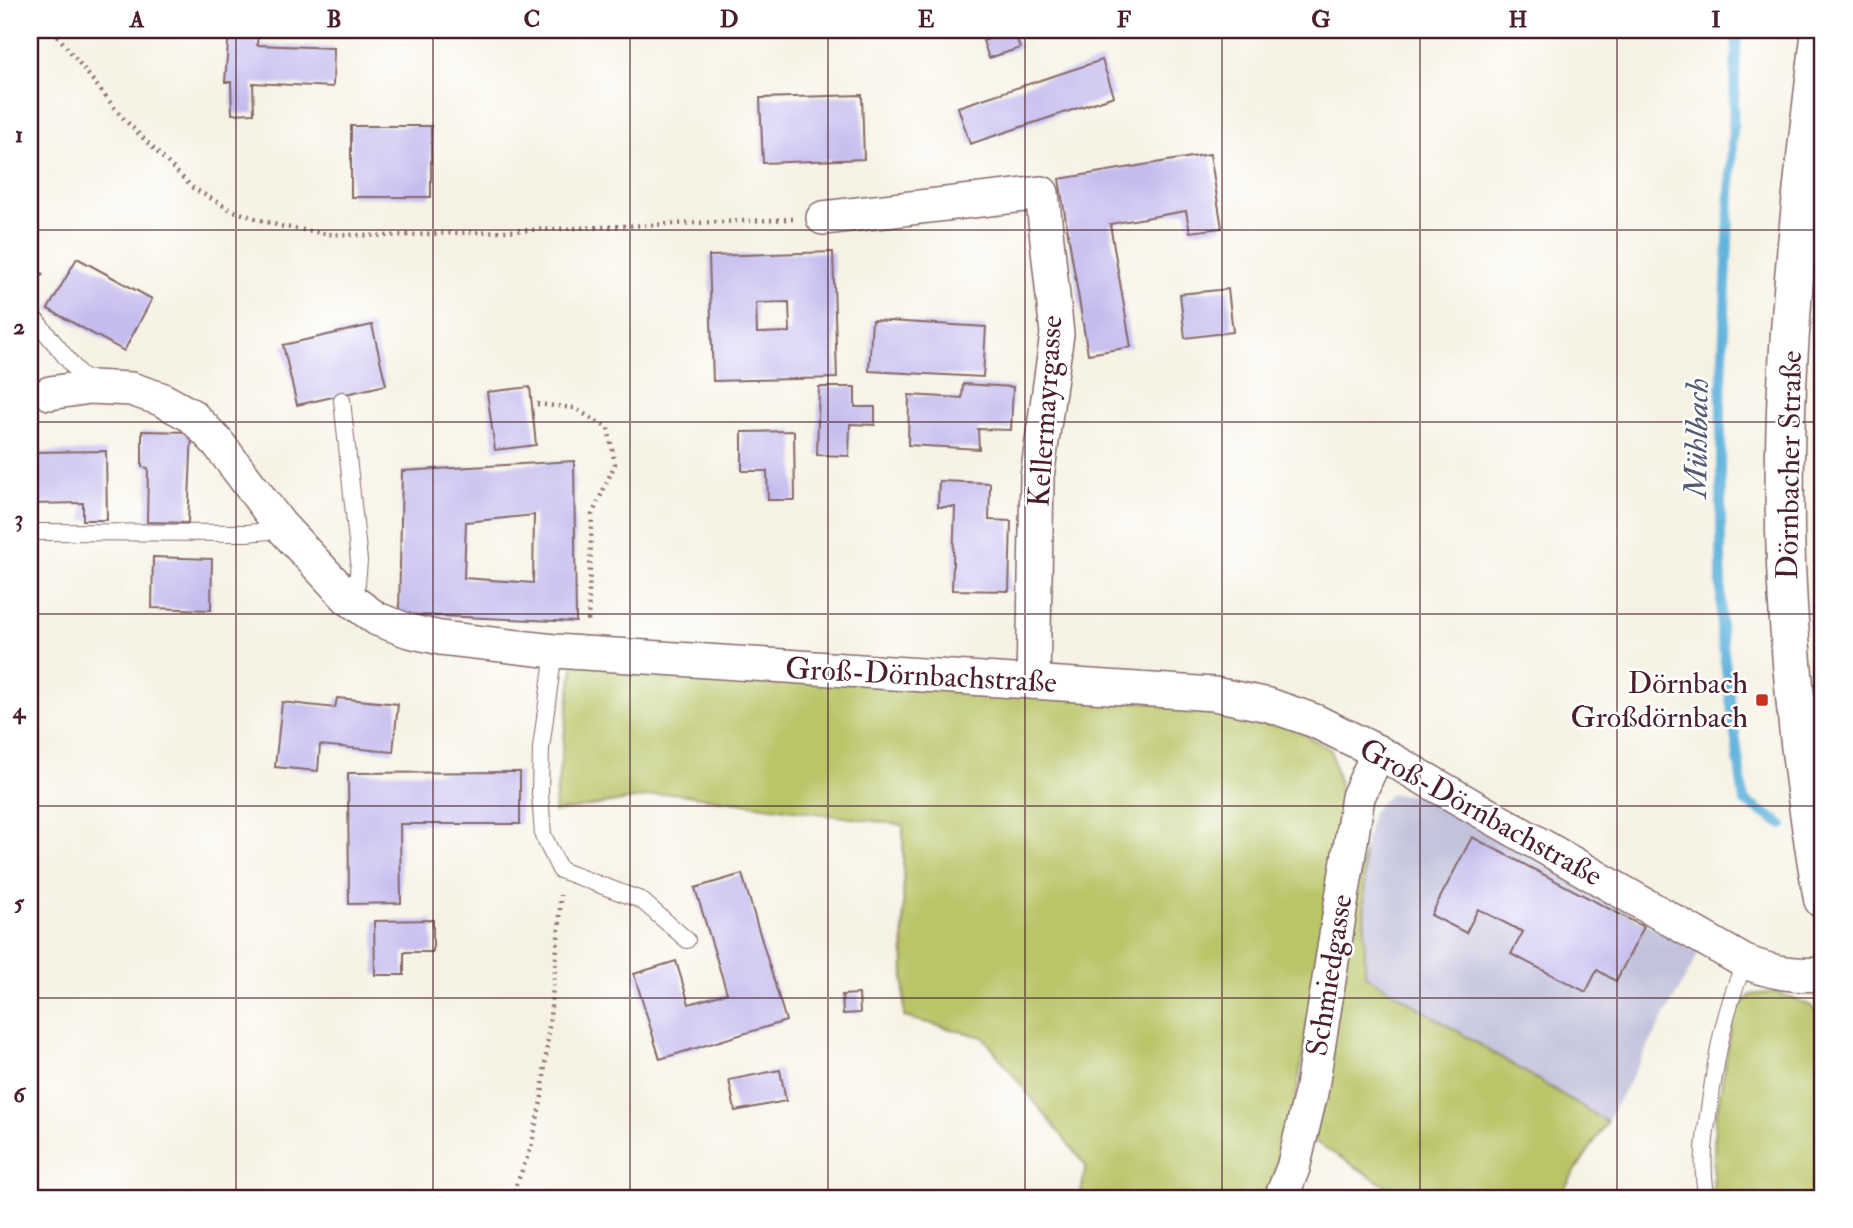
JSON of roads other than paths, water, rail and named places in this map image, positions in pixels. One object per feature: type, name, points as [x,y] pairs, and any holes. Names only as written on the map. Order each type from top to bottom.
[{"type":"street","name":"Dörnbacher Straße","points":[[1821,30],[1805,160],[1791,320],[1784,451],[1785,552],[1810,713],[1805,789],[1823,899]]},
{"type":"street","name":"Kellermayrgasse","points":[[823,218],[1042,193],[1057,334],[1037,477],[1033,682]]},
{"type":"street","name":"Groß-Dörnbachstraße","points":[[50,393],[90,387],[131,388],[161,399],[192,416],[218,443],[280,525],[348,598],[377,619],[409,631],[440,638],[554,651],[1214,694],[1269,705],[1315,721],[1378,752],[1745,962],[1775,973],[1823,974]]},
{"type":"street","name":"Schmiedgasse","points":[[1282,1198],[1293,1168],[1311,1093],[1358,797],[1378,752]]},
{"type":"lane","points":[[30,313],[90,387]]},
{"type":"lane","points":[[342,400],[359,561],[357,584],[348,598]]},
{"type":"lane","points":[[38,532],[247,533],[269,531],[280,525]]},
{"type":"lane","points":[[554,651],[541,748],[543,835],[560,870],[641,900],[687,940]]},
{"type":"lane","points":[[1707,1198],[1703,1179],[1703,1147],[1720,1035],[1732,992],[1745,962]]},
{"type":"waterway","name":"Mühlbach","points":[[1737,30],[1721,403],[1721,631],[1744,801],[1783,825]]},
{"type":"place","name":"Dörnbach Großdörnbach","points":[[1762,700]]}]
